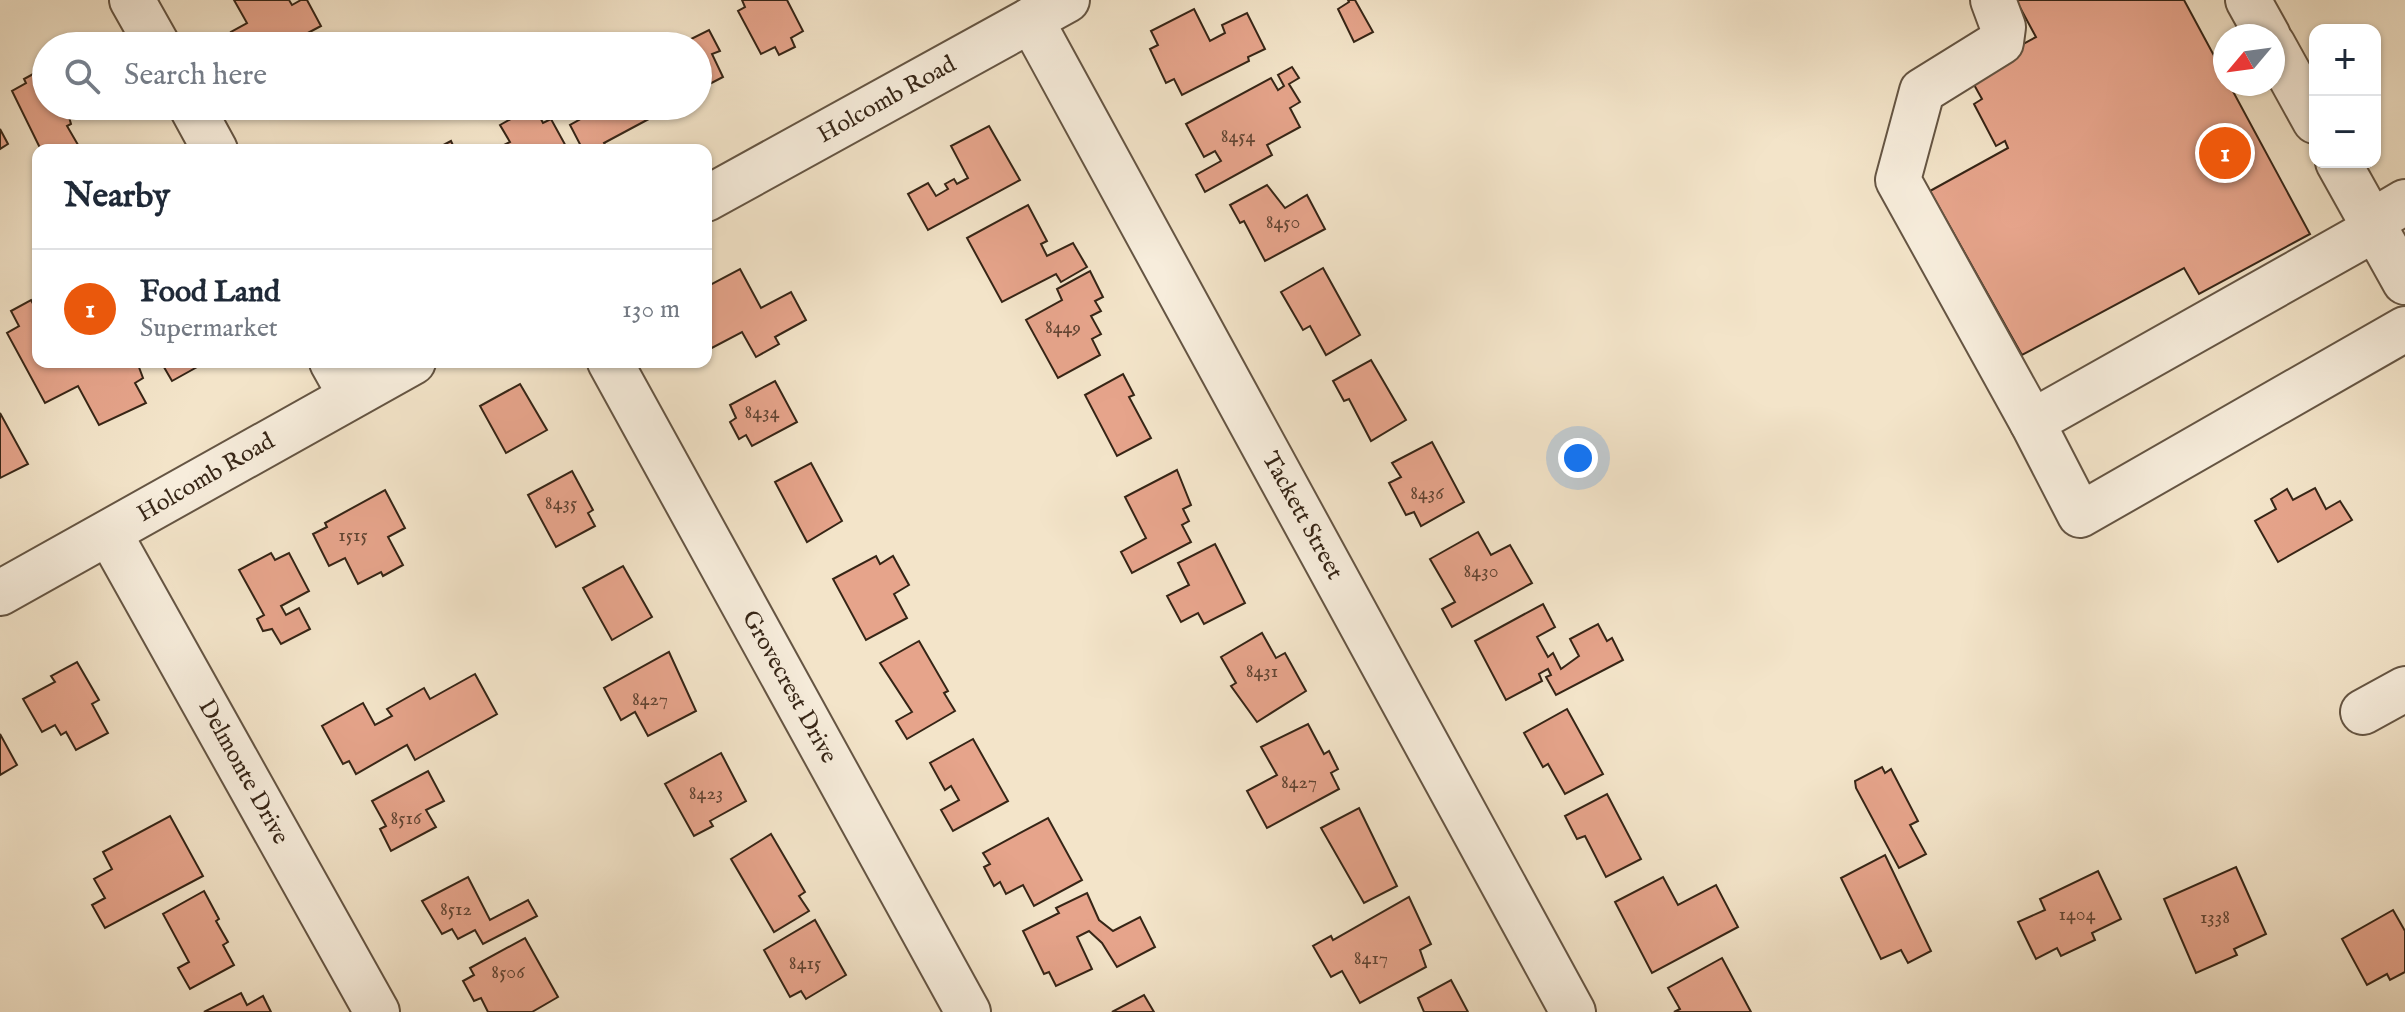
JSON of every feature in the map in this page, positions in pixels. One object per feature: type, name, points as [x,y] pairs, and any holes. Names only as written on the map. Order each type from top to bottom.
[{"type":"street","points":[[132,0],[150,32]]},
{"type":"street","points":[[1993,0],[2003,27],[2001,42],[1922,91],[1898,180],[2080,515],[2405,329]]},
{"type":"street","points":[[2248,0],[2261,24]]},
{"type":"street","name":"Holcomb Road","points":[[712,196],[1049,10]]},
{"type":"street","name":"Tackett Street","points":[[1049,10],[1573,1012]]},
{"type":"street","points":[[2285,67],[2309,110]]},
{"type":"street","points":[[199,120],[212,144]]},
{"type":"street","points":[[2343,168],[2384,218],[2405,282]]},
{"type":"street","points":[[2032,422],[2384,218]]},
{"type":"street","name":"Holcomb Road","points":[[0,593],[109,533],[341,379],[388,368]]},
{"type":"street","name":"Grovecrest Drive","points":[[613,368],[968,1012]]},
{"type":"street","name":"Delmonte Drive","points":[[109,533],[377,1012]]},
{"type":"street","points":[[2363,712],[2405,689]]},
{"type":"building","points":[[234,0],[289,0],[292,5],[307,0],[321,26],[310,32],[231,32],[247,23]]},
{"type":"building","points":[[742,0],[787,0],[803,31],[791,38],[795,47],[779,55],[775,47],[761,54],[738,11],[745,7]]},
{"type":"building","points":[[1348,0],[1355,0],[1373,32],[1354,42],[1338,9]]},
{"type":"building","points":[[2016,0],[2184,0],[2213,54],[2213,96],[2235,96],[2310,234],[2199,294],[2184,268],[2022,355],[1930,191],[2008,148],[2005,141],[1996,146],[1974,104],[1982,99],[1968,74],[2036,37]]},
{"type":"building","points":[[1194,9],[1210,41],[1225,33],[1222,25],[1247,13],[1265,49],[1248,57],[1249,61],[1182,95],[1174,79],[1166,83],[1150,49],[1158,45],[1151,31]]},
{"type":"building","points":[[712,36],[720,51],[712,54]]},
{"type":"building","points":[[712,54],[723,77],[712,83]]},
{"type":"building","points":[[1292,67],[1299,78],[1289,84],[1300,102],[1290,108],[1300,127],[1267,145],[1272,155],[1205,192],[1196,175],[1221,161],[1215,151],[1204,157],[1186,124],[1271,78],[1278,90],[1284,86],[1278,75]]},
{"type":"building","points":[[32,75],[32,120],[70,120],[71,124],[67,126],[78,144],[38,144],[12,91],[26,83],[24,79]]},
{"type":"building","points":[[509,120],[541,120],[543,123],[552,120],[565,144],[506,144],[510,142],[500,125]]},
{"type":"building","points":[[579,120],[647,120],[605,144],[580,144],[570,125]]},
{"type":"building","points":[[989,126],[1020,180],[928,230],[908,194],[928,183],[936,196],[948,189],[945,184],[954,179],[957,184],[968,178],[951,146]]},
{"type":"building","points":[[0,129],[8,144],[0,149]]},
{"type":"building","points":[[1267,185],[1285,208],[1307,195],[1325,229],[1265,261],[1244,221],[1240,223],[1230,205]]},
{"type":"building","points":[[1028,205],[1047,241],[1041,244],[1047,256],[1073,243],[1087,267],[1061,282],[1056,274],[1002,302],[967,238]]},
{"type":"building","points":[[1323,268],[1360,335],[1326,355],[1310,326],[1303,330],[1281,292]]},
{"type":"building","points":[[740,269],[761,308],[791,292],[806,320],[775,337],[779,344],[756,357],[742,332],[712,348],[712,284]]},
{"type":"building","points":[[1090,271],[1103,297],[1095,301],[1101,311],[1091,316],[1101,334],[1092,339],[1100,355],[1058,378],[1026,320],[1062,300],[1057,289]]},
{"type":"building","points":[[32,302],[32,368],[139,368],[143,378],[135,383],[146,403],[99,425],[78,386],[45,403],[7,333],[19,326],[11,311]]},
{"type":"building","points":[[1371,360],[1406,420],[1371,441],[1349,399],[1344,401],[1333,381]]},
{"type":"building","points":[[164,368],[195,368],[172,381]]},
{"type":"building","points":[[1123,374],[1134,395],[1129,397],[1151,438],[1117,456],[1085,395]]},
{"type":"building","points":[[775,381],[797,422],[752,446],[746,435],[739,439],[730,422],[736,418],[730,405]]},
{"type":"building","points":[[520,384],[547,430],[506,453],[480,406]]},
{"type":"building","points":[[0,413],[28,464],[0,478]]},
{"type":"building","points":[[1432,442],[1464,502],[1421,526],[1414,512],[1406,515],[1389,483],[1401,477],[1392,463]]},
{"type":"building","points":[[811,463],[842,521],[807,542],[775,482]]},
{"type":"building","points":[[1177,470],[1191,505],[1183,509],[1189,521],[1182,525],[1191,542],[1132,573],[1121,552],[1146,538],[1125,497]]},
{"type":"building","points":[[572,471],[593,510],[588,513],[595,526],[556,547],[528,495]]},
{"type":"building","points":[[2315,488],[2326,509],[2340,501],[2352,520],[2278,562],[2255,521],[2276,509],[2271,499],[2287,489],[2293,500]]},
{"type":"building","points":[[385,490],[405,528],[388,537],[403,565],[358,584],[345,558],[329,566],[313,534],[327,527],[325,523]]},
{"type":"building","points":[[1478,532],[1491,555],[1510,545],[1532,583],[1452,627],[1442,609],[1455,602],[1430,559]]},
{"type":"building","points":[[1215,544],[1245,603],[1204,624],[1198,613],[1181,622],[1167,596],[1189,585],[1178,563]]},
{"type":"building","points":[[271,553],[275,560],[289,553],[309,591],[281,606],[286,615],[299,608],[310,629],[281,644],[272,629],[263,631],[257,619],[264,615],[239,570]]},
{"type":"building","points":[[876,556],[880,564],[893,556],[909,585],[894,594],[907,618],[866,640],[833,579]]},
{"type":"building","points":[[623,566],[652,617],[612,640],[583,588]]},
{"type":"building","points":[[1543,604],[1555,627],[1537,637],[1548,657],[1553,653],[1561,669],[1579,656],[1570,639],[1598,624],[1607,641],[1612,638],[1623,660],[1556,695],[1546,677],[1551,675],[1548,669],[1539,674],[1542,681],[1506,700],[1475,641]]},
{"type":"building","points":[[1262,633],[1276,658],[1285,653],[1306,691],[1257,722],[1231,686],[1236,683],[1221,657]]},
{"type":"building","points":[[919,641],[948,691],[944,693],[955,711],[907,739],[896,721],[912,712],[880,663]]},
{"type":"building","points":[[669,652],[696,711],[648,736],[635,712],[621,720],[604,688]]},
{"type":"building","points":[[77,662],[99,700],[92,704],[108,733],[76,750],[66,732],[61,735],[55,725],[42,732],[23,699],[55,682],[51,676]]},
{"type":"building","points":[[475,674],[497,714],[415,760],[407,745],[356,774],[349,761],[343,764],[322,726],[363,703],[375,725],[392,716],[387,709],[424,688],[430,699]]},
{"type":"building","points":[[1567,709],[1603,774],[1565,794],[1548,764],[1543,767],[1524,733]]},
{"type":"building","points":[[1308,724],[1324,754],[1329,751],[1338,769],[1331,773],[1339,789],[1267,828],[1247,791],[1277,775],[1261,747]]},
{"type":"building","points":[[0,734],[17,765],[0,775]]},
{"type":"building","points":[[973,739],[1008,801],[953,831],[941,810],[959,800],[951,786],[945,790],[930,763]]},
{"type":"building","points":[[721,753],[746,801],[710,821],[713,826],[694,836],[665,784]]},
{"type":"building","points":[[1882,767],[1885,773],[1891,769],[1918,821],[1910,825],[1926,854],[1899,868],[1856,788],[1855,781]]},
{"type":"building","points":[[428,771],[444,801],[426,810],[436,827],[391,851],[380,829],[386,826],[372,801]]},
{"type":"building","points":[[1607,794],[1641,859],[1606,877],[1585,836],[1577,839],[1565,816]]},
{"type":"building","points":[[1359,808],[1397,886],[1364,903],[1321,828]]},
{"type":"building","points":[[170,816],[203,876],[105,928],[92,905],[105,898],[94,879],[112,869],[103,852]]},
{"type":"building","points":[[1048,818],[1082,880],[1034,906],[1023,885],[1006,894],[1000,882],[994,886],[984,867],[990,864],[983,853]]},
{"type":"building","points":[[771,834],[805,892],[799,896],[809,911],[774,932],[731,859]]},
{"type":"building","points":[[1885,855],[1931,951],[1908,963],[1901,950],[1881,959],[1841,878]]},
{"type":"building","points":[[2236,867],[2266,934],[2234,949],[2237,955],[2196,973],[2164,899]]},
{"type":"building","points":[[2098,871],[2121,919],[2092,933],[2095,940],[2061,956],[2057,948],[2036,959],[2018,922],[2045,910],[2040,899]]},
{"type":"building","points":[[468,877],[490,920],[528,900],[537,916],[483,944],[475,930],[458,939],[452,929],[442,934],[422,901]]},
{"type":"building","points":[[1663,877],[1678,905],[1716,885],[1738,927],[1652,973],[1615,902]]},
{"type":"building","points":[[204,891],[219,919],[216,921],[228,942],[223,945],[234,965],[190,989],[178,968],[189,962],[163,914]]},
{"type":"building","points":[[1087,893],[1099,920],[1113,931],[1140,917],[1155,947],[1117,967],[1102,943],[1089,931],[1077,937],[1092,969],[1056,986],[1049,972],[1044,974],[1023,931],[1059,913],[1056,908]]},
{"type":"building","points":[[1409,897],[1431,944],[1420,950],[1426,967],[1360,1003],[1342,971],[1331,977],[1313,946],[1331,936],[1333,940]]},
{"type":"building","points":[[2393,910],[2405,931],[2405,972],[2390,980],[2387,974],[2367,985],[2342,939]]},
{"type":"building","points":[[815,920],[846,975],[806,999],[801,991],[790,997],[764,950]]},
{"type":"building","points":[[525,938],[558,997],[532,1012],[488,1012],[481,998],[474,1001],[463,981],[474,975],[470,968]]},
{"type":"building","points":[[1722,958],[1751,1012],[1674,1012],[1680,1009],[1668,988]]},
{"type":"building","points":[[1451,980],[1468,1012],[1424,1012],[1418,998]]},
{"type":"building","points":[[241,993],[247,1005],[263,996],[271,1012],[204,1012]]},
{"type":"building","points":[[1144,995],[1154,1012],[1112,1012]]},
{"type":"place","name":"Food Land","points":[[2225,153]]}]
